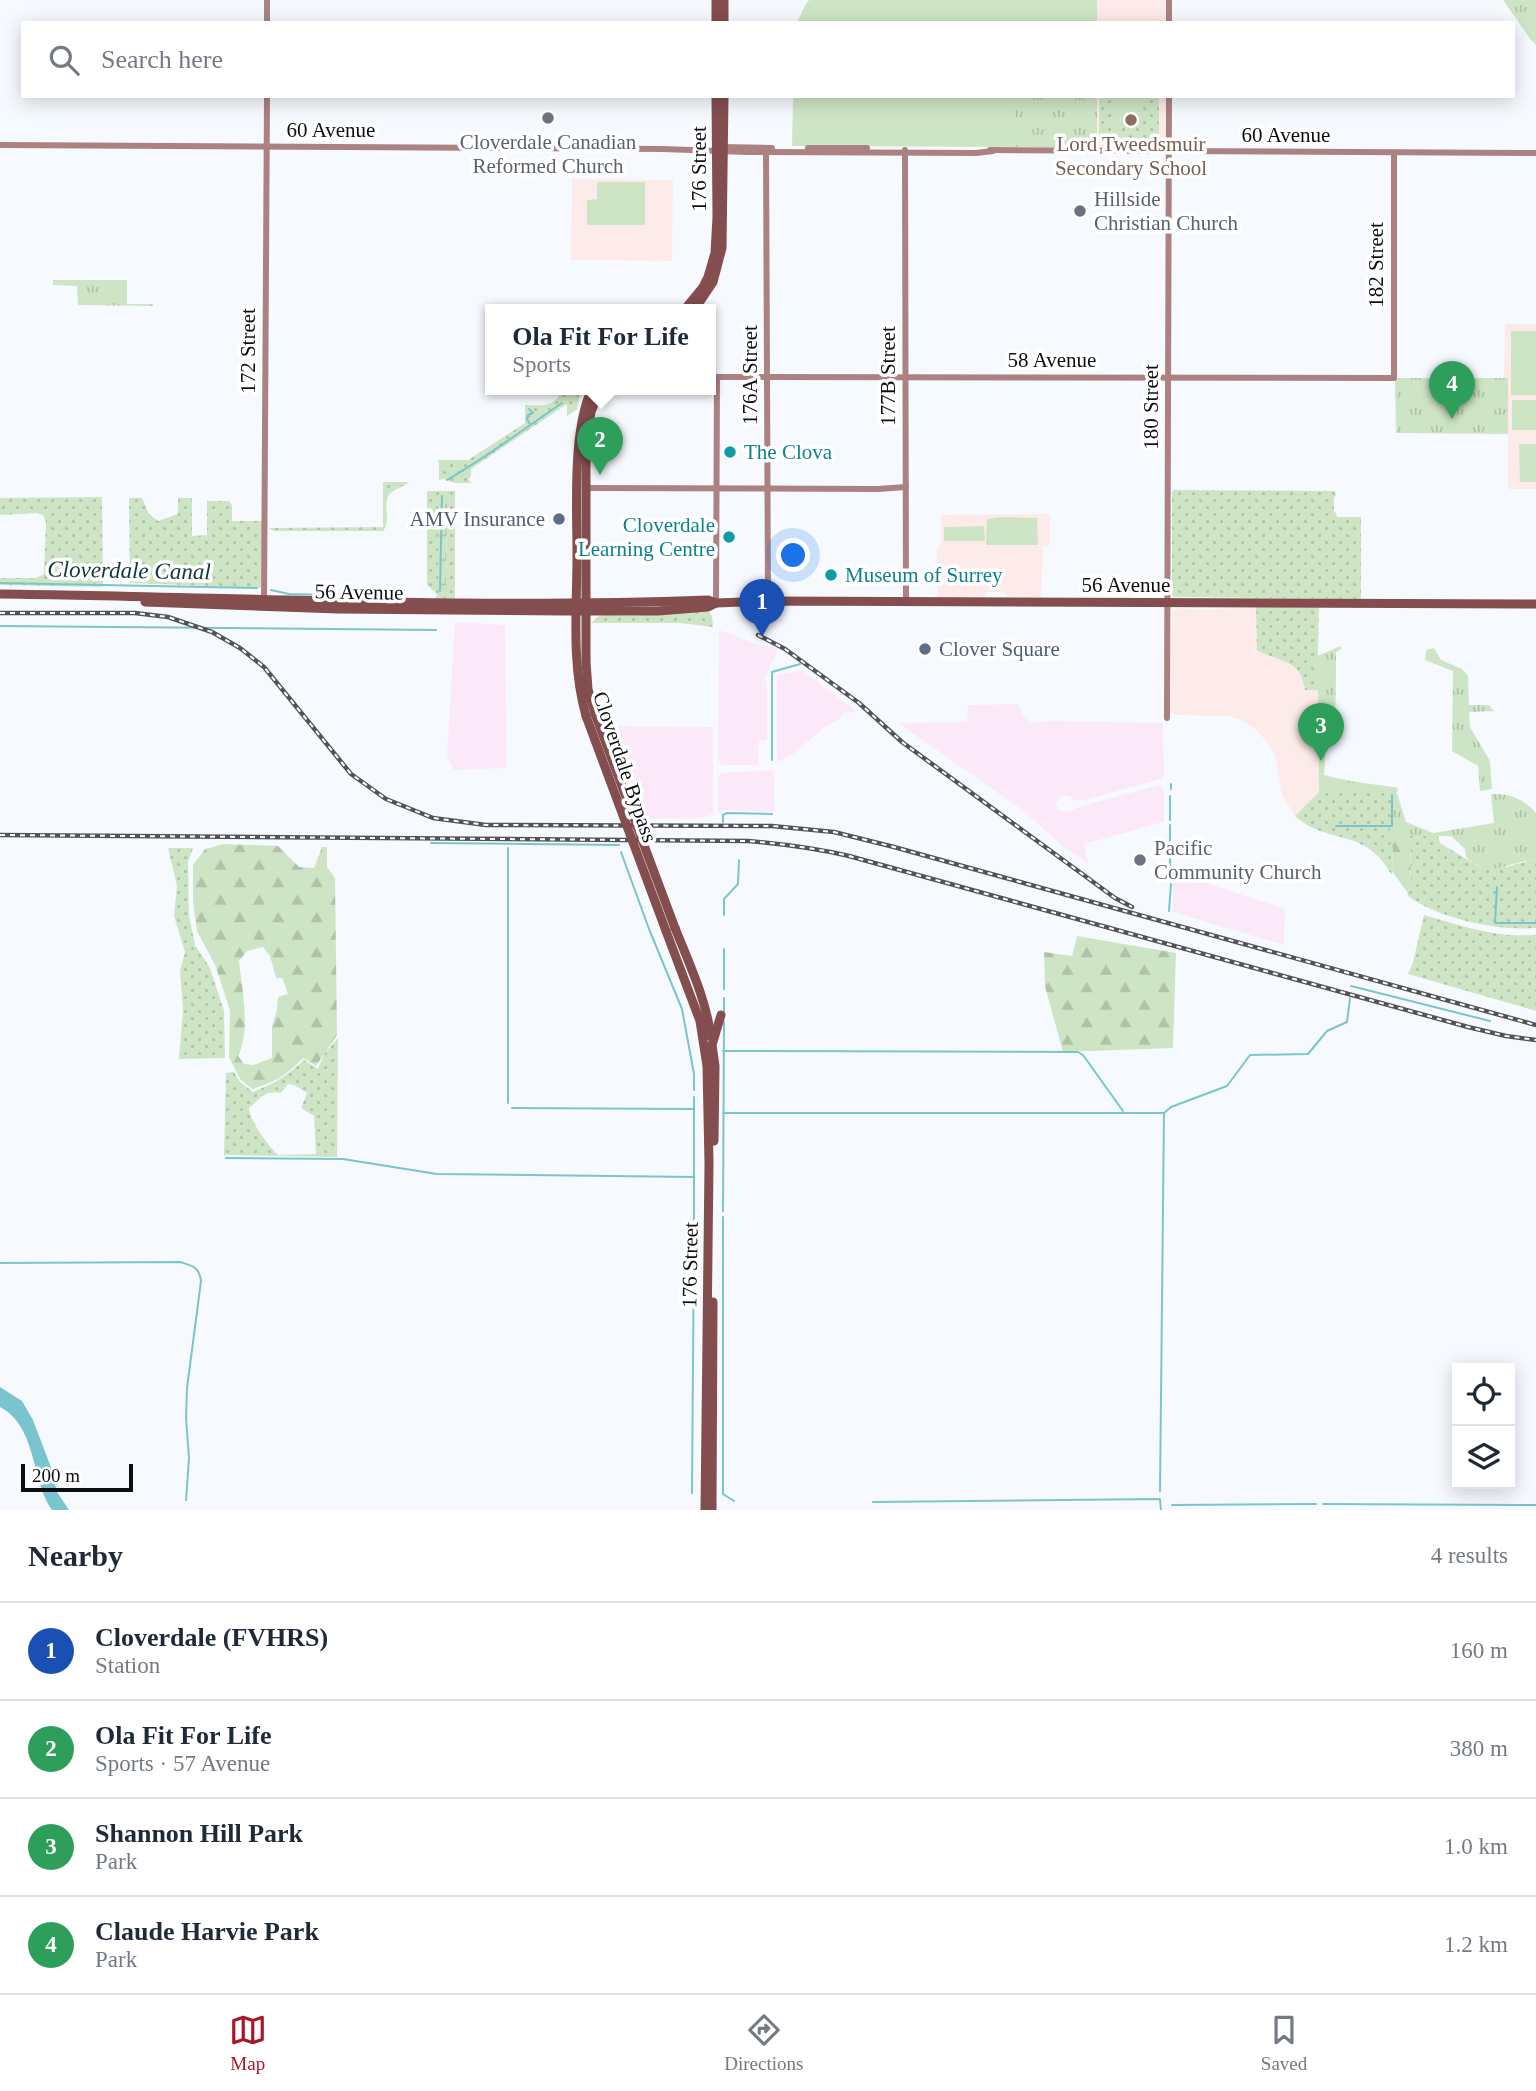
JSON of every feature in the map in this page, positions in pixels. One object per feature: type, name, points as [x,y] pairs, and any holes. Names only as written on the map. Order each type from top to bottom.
[{"type":"highway","points":[[716,0],[716,21]]},
{"type":"highway","points":[[723,0],[724,21]]},
{"type":"highway","name":"176 Street","points":[[690,304],[708,277],[716,242],[720,149],[716,98]]},
{"type":"highway","points":[[699,304],[716,275],[721,254],[723,234],[720,149],[724,98]]},
{"type":"highway","name":"Cloverdale Bypass","points":[[590,395],[580,431],[581,626],[590,715],[704,1020]]},
{"type":"highway","name":"Cloverdale Bypass","points":[[581,589],[588,426],[598,395]]},
{"type":"highway","points":[[599,611],[581,626],[559,607],[581,589],[605,603]]},
{"type":"highway","name":"56 Avenue","points":[[0,594],[264,603]]},
{"type":"highway","name":"56 Avenue","points":[[0,599],[559,607],[708,600],[716,603],[1536,604]]},
{"type":"highway","name":"56 Avenue","points":[[581,607],[599,611],[658,611],[708,607],[716,603]]},
{"type":"highway","points":[[712,1045],[721,1014]]},
{"type":"highway","points":[[704,1020],[715,1066],[712,1510]]},
{"type":"highway","name":"176 Street","points":[[704,1020],[709,1164],[705,1510]]},
{"type":"street","points":[[267,0],[267,21]]},
{"type":"street","points":[[1169,0],[1169,21]]},
{"type":"street","name":"172 Street","points":[[264,603],[267,98]]},
{"type":"street","name":"180 Street","points":[[1167,718],[1169,98]]},
{"type":"street","name":"60 Avenue","points":[[0,145],[1536,153]]},
{"type":"street","name":"60 Avenue","points":[[766,150],[905,150]]},
{"type":"street","name":"176A Street","points":[[766,150],[768,601]]},
{"type":"street","name":"177B Street","points":[[905,150],[906,603]]},
{"type":"street","name":"182 Street","points":[[1394,153],[1394,378]]},
{"type":"street","name":"58 Avenue","points":[[716,377],[1394,378]]},
{"type":"street","points":[[713,395],[716,603]]},
{"type":"street","points":[[586,488],[906,487]]},
{"type":"shaded area","points":[[1097,0],[1166,0],[1166,21],[1097,21]]},
{"type":"shaded area","name":"Lord Tweedsmuir Secondary School","points":[[1097,98],[1166,98],[1165,146],[1097,147]]},
{"type":"shaded area","points":[[572,179],[673,180],[672,261],[571,260]]},
{"type":"shaded area","points":[[1505,324],[1536,324],[1536,489],[1508,489]]},
{"type":"shaded area","points":[[1050,514],[1050,545],[1043,546],[1041,597],[1009,597],[1004,592],[988,592],[983,598],[937,597],[937,550],[941,542],[941,515]]},
{"type":"shaded area","points":[[1256,607],[1257,650],[1292,664],[1301,676],[1305,690],[1318,690],[1319,792],[1295,816],[1282,795],[1275,755],[1256,730],[1241,720],[1227,716],[1176,715],[1171,712],[1172,612],[1179,608],[1201,610]]},
{"type":"shaded area","points":[[455,622],[505,625],[507,768],[454,770],[447,757]]},
{"type":"shaded area","points":[[719,630],[762,646],[778,648],[775,661],[772,661],[764,680],[767,682],[767,740],[759,741],[758,765],[722,765],[718,761]]},
{"type":"shaded area","points":[[802,670],[856,711],[844,713],[793,754],[777,762],[777,675]]},
{"type":"shaded area","points":[[1019,704],[1029,723],[1163,723],[1164,775],[1161,779],[1084,800],[1062,796],[1056,804],[1059,810],[1067,812],[1160,785],[1164,790],[1164,822],[1084,844],[1088,863],[1065,848],[1021,809],[898,723],[967,722],[968,705]]},
{"type":"shaded area","points":[[608,726],[713,727],[713,814],[702,818],[644,819]]},
{"type":"shaded area","points":[[774,770],[774,812],[725,810],[718,813],[720,773]]},
{"type":"shaded area","points":[[1173,872],[1285,909],[1284,945],[1173,912]]},
{"type":"green space","points":[[809,0],[1097,0],[1097,21],[798,21]]},
{"type":"green space","points":[[1503,0],[1536,0],[1536,45],[1531,40]]},
{"type":"green space","points":[[793,98],[1015,98],[1015,147],[792,146]]},
{"type":"green space","points":[[1015,98],[1097,98],[1097,147],[1015,147]]},
{"type":"green space","name":"Lord Tweedsmuir Secondary School","points":[[1099,98],[1159,98],[1159,141],[1122,140],[1099,135]]},
{"type":"green space","points":[[1113,98],[1140,98],[1140,124],[1112,124]]},
{"type":"green space","points":[[597,182],[645,182],[645,225],[587,225],[587,200],[597,199]]},
{"type":"green space","points":[[53,280],[127,280],[127,304],[153,306],[78,305],[77,286],[53,285]]},
{"type":"green space","points":[[1511,331],[1536,331],[1536,395],[1511,395]]},
{"type":"green space","points":[[1395,378],[1508,378],[1508,434],[1396,433]]},
{"type":"green space","points":[[560,395],[580,395],[577,409],[569,415],[567,416],[567,404],[471,469],[468,480],[472,483],[439,480],[437,460],[468,460],[525,423],[525,405],[548,404]]},
{"type":"green space","points":[[1512,400],[1536,400],[1536,430],[1512,430]]},
{"type":"green space","points":[[1519,444],[1536,444],[1536,482],[1520,482]]},
{"type":"green space","points":[[383,482],[409,482],[389,495],[386,504],[387,523],[383,531],[274,531],[268,528],[383,527]]},
{"type":"green space","points":[[1174,490],[1335,491],[1334,512],[1337,517],[1361,517],[1361,599],[1173,597]]},
{"type":"green space","points":[[427,491],[455,491],[455,599],[435,599],[437,594],[427,585]],"holes":[[[438,495],[447,505],[446,585],[438,590]]]},
{"type":"green space","points":[[438,495],[445,497],[447,505],[446,585],[443,591],[438,591]]},
{"type":"green space","points":[[102,497],[103,587],[0,585],[0,578],[36,578],[44,574],[46,522],[43,515],[37,513],[0,515],[0,498]]},
{"type":"green space","points":[[129,498],[142,498],[149,514],[158,521],[178,514],[178,498],[192,498],[192,536],[207,535],[207,501],[229,501],[232,505],[232,521],[262,521],[261,588],[130,583]]},
{"type":"green space","points":[[1037,518],[1038,545],[986,545],[987,519]]},
{"type":"green space","points":[[984,526],[985,541],[944,541],[944,527]]},
{"type":"green space","points":[[1256,607],[1319,607],[1318,656],[1341,646],[1336,652],[1335,730],[1325,747],[1324,775],[1398,788],[1394,790],[1393,823],[1390,825],[1393,847],[1392,875],[1370,849],[1321,831],[1295,816],[1319,792],[1318,690],[1305,690],[1302,679],[1293,666],[1257,650]]},
{"type":"green space","points":[[708,611],[712,616],[713,627],[680,623],[591,623],[604,615]]},
{"type":"green space","points":[[1341,646],[1336,652],[1335,730],[1325,747],[1324,775],[1398,788],[1397,793],[1406,822],[1433,833],[1494,823],[1491,794],[1516,798],[1536,813],[1536,861],[1501,868],[1485,868],[1466,857],[1465,849],[1451,836],[1393,836],[1393,790],[1319,790],[1318,656]]},
{"type":"green space","points":[[1434,648],[1441,660],[1462,669],[1468,676],[1469,705],[1489,705],[1494,711],[1469,712],[1470,727],[1490,761],[1492,789],[1480,791],[1478,766],[1452,751],[1453,671],[1425,660],[1426,650]]},
{"type":"green space","points":[[1393,823],[1393,836],[1410,836],[1411,885],[1407,892],[1392,871],[1390,824]]},
{"type":"green space","points":[[1410,836],[1438,836],[1440,843],[1482,867],[1500,868],[1536,861],[1536,928],[1504,928],[1469,922],[1436,911],[1408,896],[1407,890],[1411,885]]},
{"type":"green space","points":[[224,844],[278,846],[299,867],[314,868],[322,847],[327,847],[327,867],[335,878],[337,1035],[316,1066],[303,1058],[280,1077],[252,1089],[240,1079],[229,1057],[230,1011],[216,967],[197,931],[193,901],[193,865],[205,849]],"holes":[[[263,947],[270,956],[276,978],[282,978],[288,994],[278,997],[272,1027],[272,1058],[253,1065],[244,1064],[238,1056],[245,1022],[239,961],[247,951]]]},
{"type":"green space","points":[[168,848],[193,848],[188,862],[189,915],[195,945],[210,968],[224,1011],[225,1058],[179,1059],[183,1010],[180,971],[185,952],[174,916],[177,886]]},
{"type":"green space","points":[[1424,915],[1493,933],[1536,935],[1536,1011],[1408,974]]},
{"type":"green space","points":[[1077,936],[1176,953],[1173,1048],[1063,1052],[1045,986],[1044,952],[1072,956]]},
{"type":"green space","points":[[338,1038],[337,1157],[224,1155],[226,1073],[234,1072],[240,1082],[253,1092],[280,1079],[304,1060],[318,1069],[324,1054]],"holes":[[[288,1084],[307,1093],[301,1108],[314,1116],[316,1154],[278,1155],[260,1133],[250,1113],[249,1108],[264,1096],[281,1093]]]},
{"type":"water","points":[[0,1387],[22,1401],[33,1420],[52,1470],[57,1492],[69,1510],[52,1510],[45,1498],[21,1427],[0,1407]]},
{"type":"waterway","name":"Cloverdale Canal","points":[[447,480],[562,403]]},
{"type":"waterway","points":[[529,409],[533,413],[528,415],[530,424]]},
{"type":"waterway","name":"Cloverdale Canal","points":[[440,591],[442,496]]},
{"type":"waterway","name":"Cloverdale Canal","points":[[0,583],[257,588]]},
{"type":"waterway","name":"Cloverdale Canal","points":[[271,590],[289,594],[371,596]]},
{"type":"waterway","points":[[0,626],[436,630]]},
{"type":"waterway","points":[[772,760],[772,672],[800,664]]},
{"type":"waterway","points":[[1171,784],[1171,789]]},
{"type":"waterway","points":[[1336,826],[1392,826],[1392,795]]},
{"type":"waterway","points":[[1170,796],[1170,820]]},
{"type":"waterway","points":[[723,822],[723,815],[727,813],[772,814]]},
{"type":"waterway","points":[[1170,825],[1170,848]]},
{"type":"waterway","points":[[431,843],[619,845]]},
{"type":"waterway","points":[[508,848],[508,1103]]},
{"type":"waterway","points":[[621,852],[682,1009],[694,1074],[694,1090]]},
{"type":"waterway","points":[[1170,853],[1170,868]]},
{"type":"waterway","points":[[724,915],[724,899],[738,884],[739,860]]},
{"type":"waterway","points":[[1169,911],[1171,884]]},
{"type":"waterway","points":[[1497,887],[1495,923],[1536,923]]},
{"type":"waterway","points":[[724,949],[724,989]]},
{"type":"waterway","points":[[1351,986],[1490,1021]]},
{"type":"waterway","points":[[724,998],[724,1011]]},
{"type":"waterway","points":[[1160,1491],[1164,1113],[1171,1107],[1227,1086],[1250,1055],[1308,1054],[1327,1031],[1347,1022],[1350,998]]},
{"type":"waterway","points":[[723,1211],[724,1022]]},
{"type":"waterway","points":[[723,1051],[1078,1052],[1083,1055],[1123,1111]]},
{"type":"waterway","points":[[694,1097],[694,1228]]},
{"type":"waterway","points":[[512,1108],[694,1109]]},
{"type":"waterway","points":[[723,1113],[1163,1113]]},
{"type":"waterway","points":[[226,1158],[343,1159],[437,1174],[694,1177]]},
{"type":"waterway","points":[[723,1217],[723,1494],[734,1501]]},
{"type":"waterway","points":[[692,1493],[694,1238]]},
{"type":"waterway","points":[[0,1263],[180,1262],[197,1270],[201,1281],[187,1388],[189,1458],[186,1500]]},
{"type":"waterway","points":[[873,1502],[1160,1499],[1161,1510]]},
{"type":"waterway","points":[[1172,1505],[1316,1504]]},
{"type":"waterway","points":[[1323,1504],[1536,1505]]},
{"type":"railway","points":[[0,613],[135,613],[168,617],[212,632],[240,648],[264,667],[351,774],[386,799],[433,818],[486,825],[772,826],[834,832],[1536,1025]]},
{"type":"railway","points":[[758,635],[785,649],[859,703],[902,742],[1115,898],[1132,907]]},
{"type":"railway","points":[[0,835],[748,841],[786,845],[849,856],[1468,1027],[1536,1040]]},
{"type":"place","name":"Cloverdale Canadian Reformed Church","points":[[548,118]]},
{"type":"place","name":"Lord Tweedsmuir Secondary School","points":[[1131,120]]},
{"type":"place","name":"Hillside Christian Church","points":[[1080,211]]},
{"type":"place","name":"Claude Harvie Park","points":[[1452,419]]},
{"type":"place","name":"The Clova","points":[[730,452]]},
{"type":"place","name":"Ola Fit For Life","points":[[600,475]]},
{"type":"place","name":"AMV Insurance","points":[[559,519]]},
{"type":"place","name":"Cloverdale Learning Centre","points":[[729,537]]},
{"type":"place","name":"Museum of Surrey","points":[[831,575]]},
{"type":"place","name":"Cloverdale (FVHRS)","points":[[762,637]]},
{"type":"place","name":"Clover Square","points":[[925,649]]},
{"type":"place","name":"Shannon Hill Park","points":[[1321,761]]},
{"type":"place","name":"Pacific Community Church","points":[[1140,860]]}]
